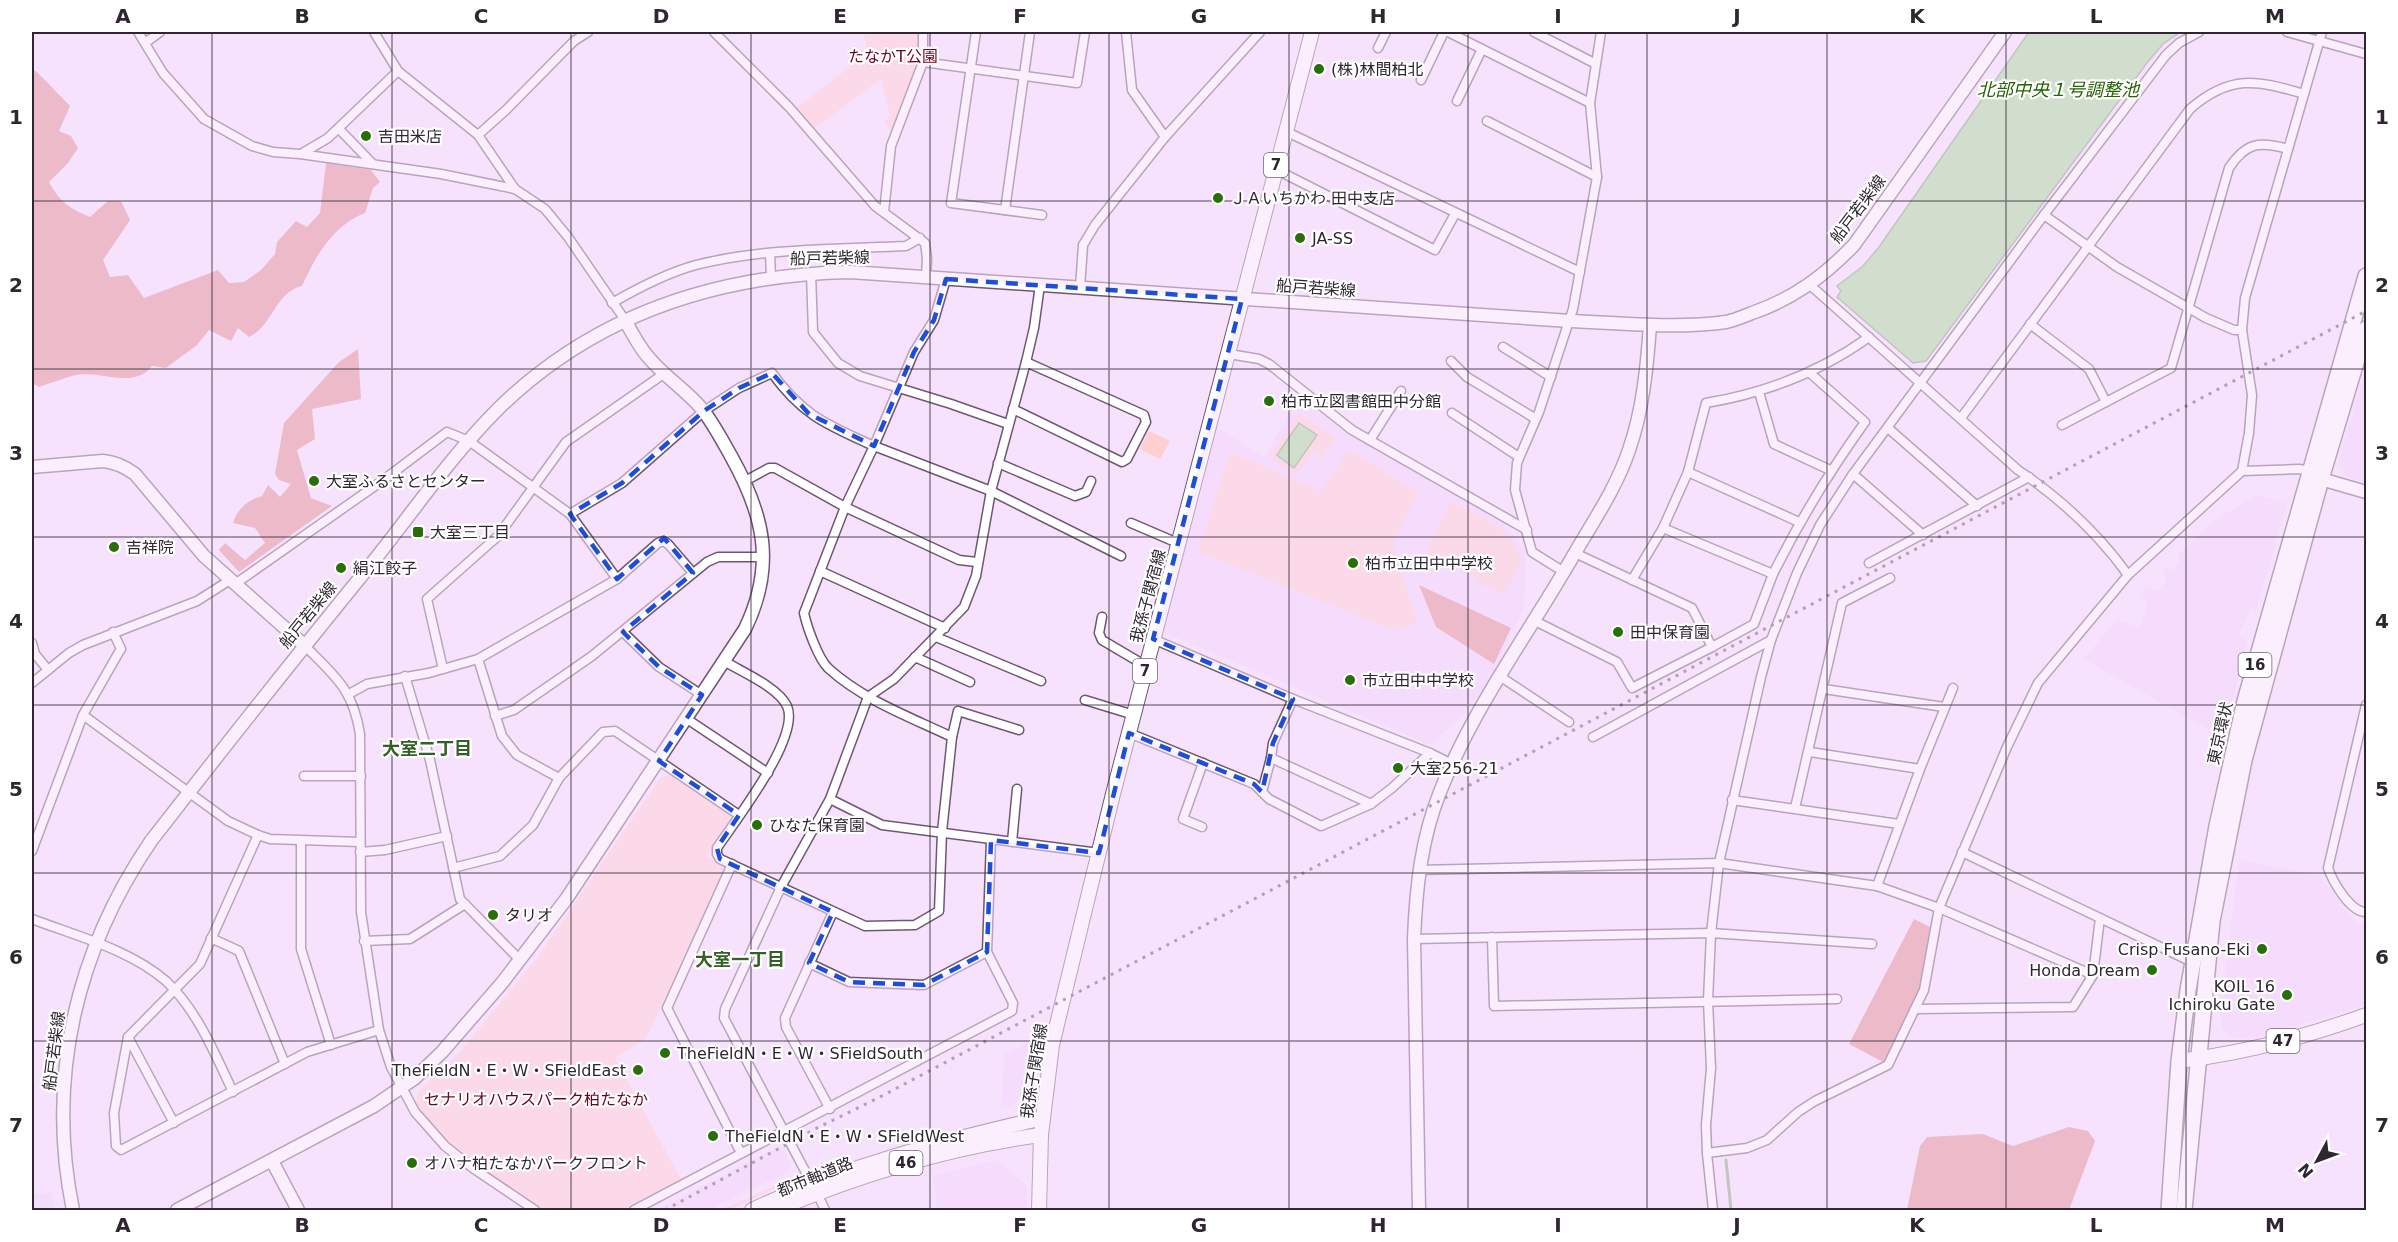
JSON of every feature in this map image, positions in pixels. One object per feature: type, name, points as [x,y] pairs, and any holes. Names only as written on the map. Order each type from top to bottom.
[{"type":"highway","name":"東京環状","points":[[2184,1210],[2212,921],[2244,760],[2367,276]]},
{"type":"highway","name":"東京環状","points":[[2169,1210],[2179,1061],[2193,963],[2217,826],[2245,701],[2316,475],[2367,329]]},
{"type":"main road","name":"我孫子関宿線","points":[[1039,1210],[1041,1135],[1052,1045],[1146,666],[1180,544],[1312,32]]},
{"type":"main road","name":"47","points":[[2179,1061],[2285,1040],[2367,1015]]},
{"type":"main road","name":"都市軸道路","points":[[752,1210],[814,1188],[890,1156],[1043,1118]]},
{"type":"main road","name":"都市軸道路","points":[[776,1210],[814,1188],[935,1155],[1010,1139],[1041,1135]]},
{"type":"street","points":[[138,32],[163,73],[204,119],[252,146],[273,152],[441,174],[515,189]]},
{"type":"street","points":[[145,43],[160,32]]},
{"type":"street","points":[[177,1210],[374,1106],[402,1088],[442,1052],[520,960],[567,898],[687,719],[752,615],[762,576],[764,557],[758,513],[745,480],[704,411],[646,356],[625,320],[553,218],[545,209],[515,189],[478,135],[399,71],[374,32]]},
{"type":"street","points":[[478,135],[574,41],[588,32]]},
{"type":"street","points":[[714,32],[789,107],[875,206],[920,238],[927,248],[926,278]]},
{"type":"street","points":[[884,212],[891,146],[923,62],[923,32]]},
{"type":"street","points":[[976,32],[951,202],[1042,215]]},
{"type":"street","points":[[1005,210],[1030,32]]},
{"type":"street","points":[[923,62],[1077,83],[1085,32]]},
{"type":"street","points":[[1126,32],[1132,90],[1165,137]]},
{"type":"street","points":[[1080,288],[1081,255],[1087,236],[1165,137],[1260,32]]},
{"type":"street","points":[[1378,48],[1386,32]]},
{"type":"street","points":[[1421,80],[1446,32],[1590,103]]},
{"type":"street","points":[[1534,32],[1596,64]]},
{"type":"street","points":[[1564,572],[1532,552],[1515,490],[1516,463],[1536,419],[1570,321],[1580,272],[1596,177],[1590,103],[1601,32]]},
{"type":"street","name":"船戸若柴線","points":[[73,1210],[64,1145],[67,1053],[78,993],[95,944],[133,867],[304,645],[469,441],[496,411],[573,348],[653,307],[706,290],[771,277],[850,272],[1570,321],[1650,325],[1728,321],[1766,308],[1810,285],[1834,266],[1854,245],[2005,32]]},
{"type":"street","points":[[1713,1210],[1706,1125],[1711,1068],[1708,1001],[1719,862],[1761,676],[1771,640],[1797,573],[1838,496],[1853,474],[2044,215],[2166,55],[2199,32]]},
{"type":"street","points":[[2286,32],[2367,54]]},
{"type":"street","points":[[1707,1153],[1747,1148],[1767,1140],[1806,1106],[1888,1065],[1924,990],[1939,908],[2007,747],[2038,683],[2128,575],[2242,471],[2249,433],[2252,395],[2242,330],[2245,298],[2322,32]]},
{"type":"street","points":[[1457,101],[1482,49]]},
{"type":"street","points":[[300,154],[339,129],[399,71]]},
{"type":"street","points":[[1961,418],[2185,116],[2205,95],[2232,84],[2245,82],[2262,82],[2304,94]]},
{"type":"street","points":[[1487,121],[1596,177]]},
{"type":"street","points":[[339,129],[372,164]]},
{"type":"street","points":[[1285,131],[1580,272]]},
{"type":"street","points":[[2062,425],[2171,368],[2229,168],[2242,151],[2257,144],[2271,144],[2288,149]]},
{"type":"street","points":[[1275,169],[1436,250],[1455,214]]},
{"type":"street","points":[[2044,215],[2117,267],[2188,308],[2234,330],[2242,330]]},
{"type":"street","points":[[612,303],[650,282],[694,266],[770,253],[906,246],[920,238]]},
{"type":"street","points":[[770,253],[771,277]]},
{"type":"street","points":[[811,273],[813,332],[838,363],[860,376],[1008,424]]},
{"type":"street","points":[[946,279],[934,320],[914,352],[845,507],[804,613],[827,667],[868,697],[952,737]]},
{"type":"street","points":[[825,1210],[724,1018],[725,1009],[781,887],[830,799],[868,697],[894,679],[964,607],[976,576],[991,491],[1026,362],[1040,285]]},
{"type":"street","points":[[1810,285],[2029,477],[2048,490],[2077,516],[2128,575]]},
{"type":"street","points":[[2030,324],[2089,369],[2106,402]]},
{"type":"street","points":[[1419,1210],[1414,939],[1419,870],[1430,822],[1439,793],[1452,764],[1607,498],[1629,451],[1643,395],[1650,325]]},
{"type":"street","points":[[1632,580],[1663,528],[1688,472],[1706,403],[1759,392],[1810,373],[1869,337]]},
{"type":"street","points":[[1503,346],[1551,377]]},
{"type":"street","points":[[1228,354],[1259,359],[1269,364],[1352,429],[1527,530]]},
{"type":"street","points":[[1451,361],[1467,377],[1536,419]]},
{"type":"street","points":[[1013,410],[1122,462],[1127,459],[1146,422],[1144,415],[1026,362]]},
{"type":"street","points":[[443,669],[427,599],[498,536],[566,442],[665,373]]},
{"type":"street","points":[[570,514],[622,483],[704,411],[740,388],[772,373],[786,393],[809,414],[874,446],[991,491],[1121,555]]},
{"type":"street","points":[[1535,621],[1617,662],[1632,688],[1754,624],[1773,574],[1799,522],[1830,470],[1865,422],[1810,373]]},
{"type":"street","points":[[1370,440],[1401,391]]},
{"type":"street","points":[[1759,392],[1774,444],[1830,470]]},
{"type":"street","points":[[1452,413],[1519,457]]},
{"type":"street","points":[[1888,428],[1977,507]]},
{"type":"street","points":[[32,683],[69,653],[113,632],[197,601],[232,582],[382,482],[442,433],[447,432],[469,441],[570,514],[617,579]]},
{"type":"street","points":[[32,467],[103,461],[126,467],[135,474],[204,556],[304,645],[336,676],[350,694],[357,714],[360,734],[361,912],[364,941],[379,1030],[391,1067],[415,1112],[445,1146],[474,1169],[535,1210]]},
{"type":"street","points":[[998,463],[1075,495],[1086,492],[1091,481]]},
{"type":"street","points":[[745,480],[769,468],[775,468],[845,507],[959,560],[977,562]]},
{"type":"street","points":[[2242,471],[2299,469],[2367,492]]},
{"type":"street","points":[[1688,472],[1799,522]]},
{"type":"street","points":[[1853,474],[1923,535]]},
{"type":"street","points":[[1869,563],[1977,507],[2029,477]]},
{"type":"street","points":[[1131,523],[1180,544]]},
{"type":"street","points":[[1663,528],[1773,574]]},
{"type":"street","points":[[350,694],[367,684],[443,669],[478,659],[617,579],[663,541],[693,573]]},
{"type":"street","points":[[1575,553],[1692,608],[1712,647]]},
{"type":"street","points":[[495,716],[514,710],[592,656],[707,562],[718,557],[764,557]]},
{"type":"street","points":[[820,571],[945,628]]},
{"type":"street","points":[[1796,808],[1842,603],[1890,578]]},
{"type":"street","points":[[1102,617],[1099,633],[1102,640],[1146,666]]},
{"type":"street","points":[[32,851],[35,831],[83,715],[121,649],[113,632]]},
{"type":"street","points":[[622,632],[659,667],[702,695]]},
{"type":"street","points":[[936,637],[1041,681]]},
{"type":"street","points":[[1153,639],[1452,764]]},
{"type":"street","points":[[1593,737],[1771,640]]},
{"type":"street","points":[[32,643],[35,654],[48,670]]},
{"type":"street","points":[[915,657],[970,682]]},
{"type":"street","points":[[478,659],[502,736],[517,755],[559,778]]},
{"type":"street","points":[[724,661],[776,692],[787,705],[788,723],[775,761],[717,848],[717,854],[720,859],[864,926],[908,927],[939,911],[942,832],[952,737],[958,711],[1018,730]]},
{"type":"street","points":[[405,676],[430,760],[460,899],[520,960]]},
{"type":"street","points":[[1501,677],[1569,722]]},
{"type":"street","points":[[1877,886],[1953,688]]},
{"type":"street","points":[[1824,689],[1944,707]]},
{"type":"street","points":[[1262,792],[1273,743],[1293,699]]},
{"type":"street","points":[[1085,700],[1134,715]]},
{"type":"street","points":[[2367,705],[2328,868],[2333,879],[2355,909],[2367,912]]},
{"type":"street","points":[[83,715],[228,821],[258,836],[270,839],[360,842]]},
{"type":"street","points":[[687,719],[768,773]]},
{"type":"street","points":[[453,868],[500,856],[533,825],[559,778],[603,732],[609,730],[615,731],[739,814]]},
{"type":"street","points":[[1130,733],[1254,784],[1269,799],[1321,826],[1371,804],[1430,753]]},
{"type":"street","points":[[1809,752],[1920,769]]},
{"type":"street","points":[[1271,758],[1371,804]]},
{"type":"street","points":[[1202,827],[1183,819],[1203,763]]},
{"type":"street","points":[[304,776],[361,776]]},
{"type":"street","points":[[1012,842],[1017,789]]},
{"type":"street","points":[[830,799],[882,825],[1099,853]]},
{"type":"street","points":[[1732,800],[1899,824]]},
{"type":"street","points":[[258,836],[200,964],[128,1037],[114,1113],[116,1146],[122,1150],[307,1052],[379,1030]]},
{"type":"street","points":[[360,852],[385,850],[447,836]]},
{"type":"street","points":[[301,840],[300,950],[331,1045]]},
{"type":"street","points":[[634,1210],[1012,1011],[1013,1003],[987,952],[991,840]]},
{"type":"street","points":[[1962,852],[2207,971]]},
{"type":"street","points":[[1419,870],[1719,862],[1877,886],[1939,908],[2093,975]]},
{"type":"street","points":[[732,864],[667,1008],[741,1154]]},
{"type":"street","points":[[364,941],[410,939],[465,904]]},
{"type":"street","points":[[830,1108],[785,1022],[833,912]]},
{"type":"street","points":[[1916,1009],[2073,1007],[2093,975],[2100,918]]},
{"type":"street","points":[[32,919],[134,959],[154,972],[174,990],[196,1021],[233,1092]]},
{"type":"street","points":[[1414,939],[1712,933],[1872,944]]},
{"type":"street","points":[[1492,937],[1494,1006],[1837,999]]},
{"type":"street","points":[[211,938],[239,951],[285,1064]]},
{"type":"street","points":[[809,963],[849,982],[924,985],[987,952]]},
{"type":"street","points":[[128,1037],[174,1123]]},
{"type":"street","points":[[272,1161],[297,1210]]},
{"type":"highlighted area","points":[[946,279],[1242,299],[1153,639],[1293,699],[1273,743],[1262,792],[1254,784],[1129,733],[1099,853],[991,840],[987,952],[924,985],[849,982],[809,963],[833,912],[720,859],[717,848],[739,815],[659,761],[702,695],[659,667],[623,632],[693,573],[664,538],[617,579],[570,514],[622,483],[704,411],[739,388],[772,373],[809,414],[874,446],[914,352],[934,320]]},
{"type":"shaded area","points":[[32,71],[36,71],[70,106],[59,131],[71,136],[78,148],[68,163],[49,182],[66,204],[90,217],[108,201],[121,201],[130,220],[103,260],[110,277],[128,275],[144,298],[218,270],[229,283],[244,282],[261,270],[275,254],[277,242],[296,221],[307,227],[320,213],[326,163],[371,170],[380,182],[373,188],[365,213],[343,225],[334,234],[319,253],[302,286],[286,295],[264,325],[249,337],[238,328],[231,341],[209,330],[197,345],[166,368],[152,366],[136,377],[126,378],[76,375],[39,387],[32,383]]},
{"type":"shaded area","points":[[358,349],[361,399],[312,409],[315,439],[297,450],[311,498],[332,506],[239,572],[219,550],[225,543],[245,560],[265,543],[255,528],[233,523],[240,510],[248,502],[262,496],[268,485],[280,497],[291,484],[279,480],[275,474],[284,423],[339,362]]},
{"type":"shaded area","points":[[2366,366],[2366,483],[2347,477],[2338,463]]},
{"type":"shaded area","name":"柏市立田中中学校","points":[[1300,394],[1346,433],[1506,524],[1526,552],[1524,608],[1492,676],[1462,716],[1430,745],[1161,631],[1218,428],[1264,458]]},
{"type":"shaded area","points":[[2257,495],[2287,504],[2256,611],[2251,609],[2238,636],[2248,642],[2223,738],[2084,659],[2116,620],[2140,627],[2148,602],[2139,596],[2146,585],[2158,592],[2166,579],[2163,570],[2166,567],[2174,570],[2180,560],[2178,555],[2215,520]]},
{"type":"shaded area","points":[[1419,585],[1511,628],[1494,664],[1436,627]]},
{"type":"shaded area","points":[[2239,860],[2319,875],[2358,926],[2366,922],[2366,1005],[2250,1039],[2234,1038],[2223,1029],[2220,1016]]},
{"type":"shaded area","points":[[1914,919],[1932,928],[1921,987],[1885,1063],[1849,1044]]},
{"type":"shaded area","points":[[1042,1034],[1034,1083],[1012,1106],[1002,1107],[1004,1055]]},
{"type":"shaded area","points":[[2069,1127],[2088,1131],[2095,1141],[2069,1210],[1907,1210],[1920,1146],[1927,1137],[1983,1134],[2013,1146]]},
{"type":"shaded area","points":[[776,1148],[783,1150],[791,1164],[788,1172],[708,1210],[656,1210]]},
{"type":"shaded area","points":[[997,1160],[1027,1186],[1027,1210],[937,1210],[933,1176]]},
{"type":"shaded area","points":[[51,1192],[55,1210],[32,1210],[32,1195]]},
{"type":"green space","name":"たなかT公園","points":[[863,32],[917,32],[918,34],[914,71],[896,120],[890,131],[884,122],[890,116],[881,79],[814,129],[796,108],[869,55]]},
{"type":"green space","points":[[1299,413],[1335,438],[1322,458],[1313,452],[1296,476],[1269,457]]},
{"type":"green space","points":[[1149,431],[1170,441],[1160,459],[1140,449]]},
{"type":"green space","points":[[1349,450],[1419,493],[1393,544],[1417,622],[1399,632],[1198,552],[1230,452],[1321,491]]},
{"type":"green space","points":[[1450,501],[1494,524],[1510,538],[1517,548],[1522,561],[1504,595],[1476,582],[1475,577],[1425,554]]},
{"type":"green space","name":"セナリオハウスパーク柏たなか","points":[[670,775],[731,814],[732,820],[707,857],[724,865],[725,870],[646,1039],[615,1058],[682,1181],[626,1210],[543,1210],[459,1153],[433,1126],[416,1103],[418,1092],[459,1053],[537,958],[661,777]]},
{"type":"green space","points":[[791,1178],[793,1181],[729,1210],[722,1210]]},
{"type":"water","name":"北部中央１号調整池","points":[[2029,32],[2181,32],[2164,43],[2147,63],[1926,361],[1913,363],[1837,297],[1841,291],[1837,286],[1863,266],[1879,247]]},
{"type":"water","points":[[1299,423],[1317,435],[1294,468],[1277,455]]},
{"type":"waterway","points":[[1726,1160],[1731,1210]]},
{"type":"railway","points":[[665,1210],[2366,311]]},
{"type":"place","name":"(株)林間柏北","points":[[1319,69]]},
{"type":"place","name":"吉田米店","points":[[366,136]]},
{"type":"place","name":"ＪＡいちかわ 田中支店","points":[[1218,198]]},
{"type":"place","name":"JA-SS","points":[[1300,238]]},
{"type":"place","name":"柏市立図書館田中分館","points":[[1269,401]]},
{"type":"place","name":"大室ふるさとセンター","points":[[314,481]]},
{"type":"place","name":"大室三丁目","points":[[418,532]]},
{"type":"place","name":"吉祥院","points":[[114,547]]},
{"type":"place","name":"柏市立田中中学校","points":[[1353,563]]},
{"type":"place","name":"絹江餃子","points":[[341,568]]},
{"type":"place","name":"田中保育園","points":[[1618,632]]},
{"type":"place","name":"市立田中中学校","points":[[1350,680]]},
{"type":"place","name":"大室256-21","points":[[1398,768]]},
{"type":"place","name":"ひなた保育園","points":[[757,825]]},
{"type":"place","name":"タリオ","points":[[493,915]]},
{"type":"place","name":"Crisp Fusano-Eki","points":[[2262,949]]},
{"type":"place","name":"Honda Dream","points":[[2152,970]]},
{"type":"place","name":"KOIL 16 Ichiroku Gate","points":[[2287,995]]},
{"type":"place","name":"TheFieldN・E・W・SFieldSouth","points":[[665,1053]]},
{"type":"place","name":"TheFieldN・E・W・SFieldEast","points":[[638,1070]]},
{"type":"place","name":"TheFieldN・E・W・SFieldWest","points":[[713,1136]]},
{"type":"place","name":"オハナ柏たなかパークフロント","points":[[412,1163]]},
{"type":"district","name":"大室二丁目","points":[[427,748]]},
{"type":"district","name":"大室一丁目","points":[[740,959]]}]
